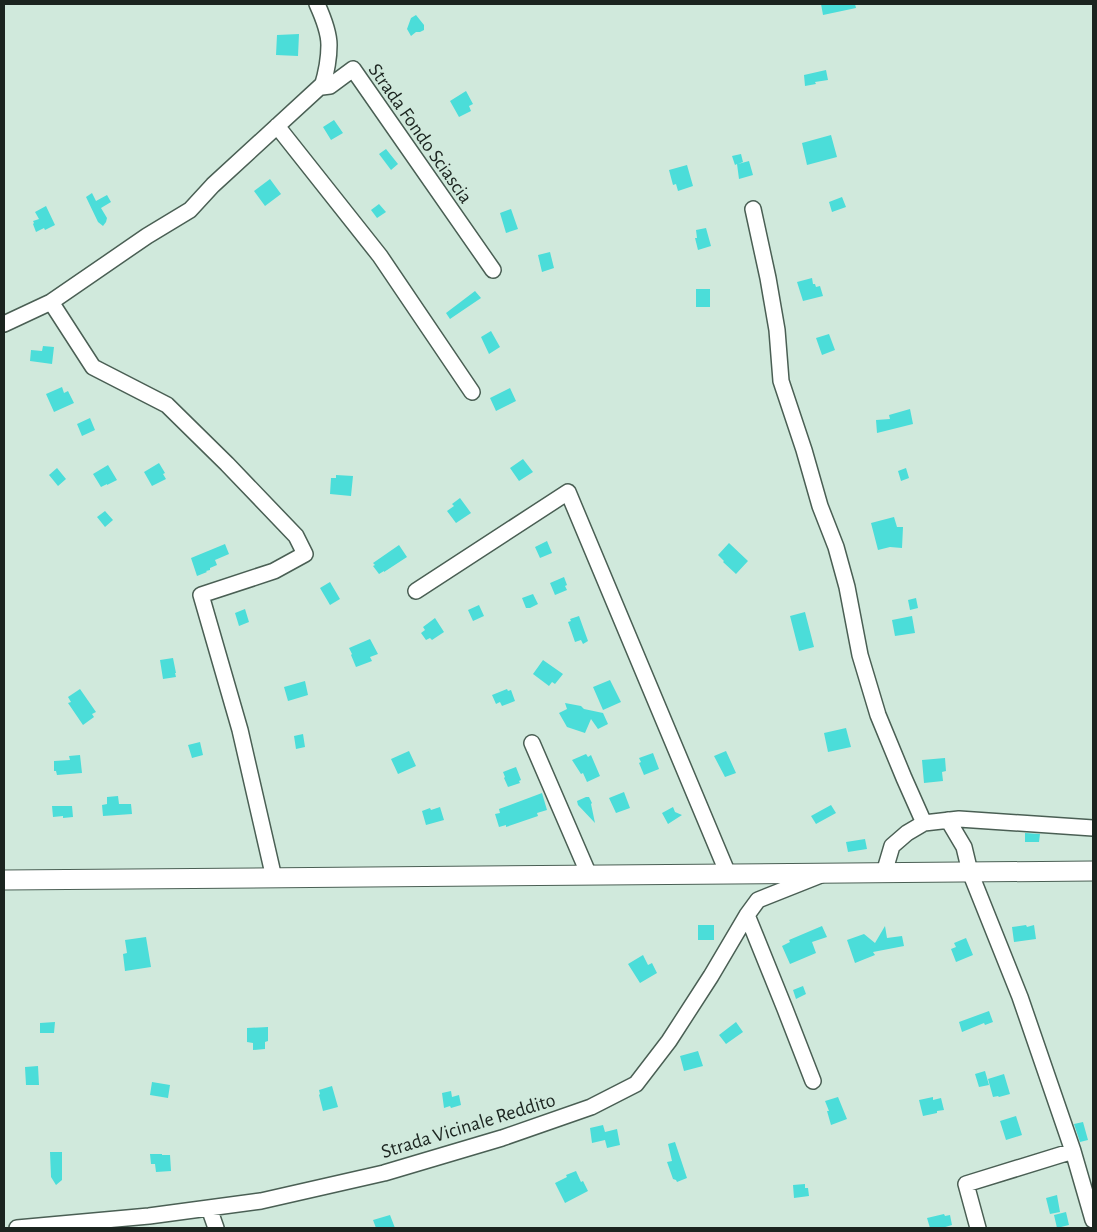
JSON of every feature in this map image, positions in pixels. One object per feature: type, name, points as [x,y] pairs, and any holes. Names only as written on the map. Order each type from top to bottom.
[{"type":"main road","points":[[4,880],[1093,871]]},
{"type":"street","points":[[4,324],[51,302],[147,236],[190,210],[213,185],[323,84],[330,44],[323,17],[317,4]]},
{"type":"street","name":"Strada Fondo Sciascia","points":[[323,84],[322,87],[330,86],[353,69],[493,270]]},
{"type":"street","points":[[277,126],[380,256],[472,392]]},
{"type":"street","points":[[753,209],[777,330],[781,381],[820,506],[838,555],[847,587],[860,655],[878,715],[924,823]]},
{"type":"street","points":[[51,302],[93,366],[167,405],[296,536],[305,554],[274,571],[201,595],[240,730],[274,878]]},
{"type":"street","points":[[416,591],[568,492],[728,874]]},
{"type":"street","points":[[532,744],[589,875]]},
{"type":"street","points":[[884,873],[892,846],[907,832],[924,823],[959,819],[1093,828]]},
{"type":"street","points":[[948,820],[964,847],[970,872],[1020,997],[1073,1151],[1093,1220]]},
{"type":"street","name":"Strada Vicinale Reddito","points":[[17,1228],[149,1216],[261,1201],[365,1177],[502,1138],[591,1106],[636,1084],[669,1041],[758,900],[826,874]]},
{"type":"street","points":[[747,916],[813,1081]]},
{"type":"street","points":[[978,1228],[966,1184],[1073,1151]]},
{"type":"street","points":[[208,1208],[216,1228]]},
{"type":"building","points":[[821,4],[855,4],[856,8],[823,15]]},
{"type":"building","points":[[416,15],[424,25],[424,30],[416,32],[411,36],[407,29],[411,18]]},
{"type":"building","points":[[299,34],[298,56],[276,55],[277,35]]},
{"type":"building","points":[[826,70],[828,80],[805,86],[804,75]]},
{"type":"building","points":[[466,91],[473,104],[469,106],[471,111],[459,117],[450,101]]},
{"type":"building","points":[[334,120],[343,133],[331,140],[323,127]]},
{"type":"building","points":[[831,135],[837,157],[807,165],[802,143]]},
{"type":"building","points":[[386,149],[398,164],[391,170],[379,154]]},
{"type":"building","points":[[741,154],[743,162],[738,164],[749,161],[753,175],[739,179],[737,164],[735,165],[732,156]]},
{"type":"building","points":[[687,165],[693,186],[678,191],[676,184],[673,185],[669,170]]},
{"type":"building","points":[[270,179],[281,194],[265,206],[254,191]]},
{"type":"building","points":[[92,193],[96,201],[107,195],[111,202],[101,208],[107,218],[103,226],[98,222],[86,197]]},
{"type":"building","points":[[842,197],[846,207],[832,212],[829,202]]},
{"type":"building","points":[[379,204],[386,212],[377,218],[371,210]]},
{"type":"building","points":[[46,206],[55,225],[36,232],[33,221],[39,219],[35,212]]},
{"type":"building","points":[[511,209],[518,229],[506,233],[500,213]]},
{"type":"building","points":[[706,228],[711,246],[698,250],[695,238],[697,238],[696,230]]},
{"type":"building","points":[[550,252],[554,268],[542,272],[538,255]]},
{"type":"building","points":[[812,278],[813,284],[816,287],[820,286],[823,296],[803,301],[797,282]]},
{"type":"building","points":[[696,289],[710,289],[710,307],[696,307]]},
{"type":"building","points":[[475,291],[481,298],[450,319],[446,313]]},
{"type":"building","points":[[491,331],[500,347],[489,354],[481,337]]},
{"type":"building","points":[[829,334],[835,350],[822,355],[816,338]]},
{"type":"building","points":[[43,346],[54,347],[52,364],[30,361],[31,350],[42,351]]},
{"type":"building","points":[[62,387],[64,393],[68,391],[74,403],[54,412],[46,394]]},
{"type":"building","points":[[510,388],[516,401],[496,411],[490,398]]},
{"type":"building","points":[[910,409],[913,424],[877,433],[876,420],[890,419],[889,415]]},
{"type":"building","points":[[90,418],[95,430],[82,436],[77,424]]},
{"type":"building","points":[[523,459],[533,472],[519,481],[510,468]]},
{"type":"building","points":[[159,463],[166,479],[152,486],[144,472]]},
{"type":"building","points":[[108,465],[117,480],[101,487],[93,474]]},
{"type":"building","points":[[57,468],[66,479],[58,486],[49,475]]},
{"type":"building","points":[[906,468],[909,478],[901,481],[898,471]]},
{"type":"building","points":[[336,475],[353,476],[351,496],[330,494],[331,478],[336,478]]},
{"type":"building","points":[[460,498],[471,513],[456,523],[447,511]]},
{"type":"building","points":[[105,511],[113,520],[105,527],[97,517]]},
{"type":"building","points":[[894,517],[897,527],[903,527],[902,548],[890,547],[878,550],[871,523]]},
{"type":"building","points":[[547,541],[552,553],[540,558],[535,547]]},
{"type":"building","points":[[729,543],[748,561],[736,574],[718,555]]},
{"type":"building","points":[[225,544],[229,554],[215,560],[217,565],[197,576],[191,558]]},
{"type":"building","points":[[399,545],[407,557],[379,574],[373,563]]},
{"type":"building","points":[[564,577],[567,590],[555,595],[550,583]]},
{"type":"building","points":[[330,582],[340,599],[330,605],[320,588]]},
{"type":"building","points":[[533,594],[538,604],[526,608],[522,598]]},
{"type":"building","points":[[916,598],[918,608],[910,610],[908,600]]},
{"type":"building","points":[[479,605],[484,616],[473,621],[468,610]]},
{"type":"building","points":[[245,609],[249,622],[239,626],[235,613]]},
{"type":"building","points":[[805,612],[814,647],[799,651],[790,616]]},
{"type":"building","points":[[579,616],[588,641],[583,644],[581,640],[575,642],[568,622],[571,621],[570,619]]},
{"type":"building","points":[[912,616],[915,633],[895,636],[892,620]]},
{"type":"building","points":[[435,618],[444,632],[432,640],[430,638],[426,640],[421,633],[425,630],[423,627]]},
{"type":"building","points":[[370,639],[378,654],[370,657],[372,661],[356,667],[349,648]]},
{"type":"building","points":[[173,658],[176,677],[163,679],[160,660]]},
{"type":"building","points":[[543,660],[563,674],[555,684],[552,682],[549,686],[533,674]]},
{"type":"building","points":[[610,680],[621,702],[603,710],[593,687]]},
{"type":"building","points":[[305,681],[308,695],[288,701],[284,687]]},
{"type":"building","points":[[80,689],[96,712],[92,714],[94,717],[83,725],[68,703],[71,702],[68,697]]},
{"type":"building","points":[[507,689],[508,691],[511,690],[515,701],[502,706],[500,702],[496,704],[492,695]]},
{"type":"building","points":[[565,703],[603,713],[608,724],[598,729],[591,719],[585,733],[567,727],[559,713],[567,709]]},
{"type":"building","points":[[846,728],[851,747],[828,752],[824,733]]},
{"type":"building","points":[[303,734],[305,747],[296,749],[294,736]]},
{"type":"building","points":[[200,742],[203,755],[192,758],[188,745]]},
{"type":"building","points":[[409,751],[416,766],[398,774],[391,759]]},
{"type":"building","points":[[726,751],[736,773],[725,777],[714,756]]},
{"type":"building","points":[[653,753],[659,769],[644,775],[639,758]]},
{"type":"building","points":[[586,754],[588,757],[591,755],[600,776],[587,782],[583,773],[581,774],[572,760]]},
{"type":"building","points":[[80,755],[82,773],[57,775],[56,771],[54,771],[54,761],[70,760],[69,756]]},
{"type":"building","points":[[945,758],[946,771],[942,772],[943,781],[924,783],[922,760]]},
{"type":"building","points":[[516,767],[521,780],[519,781],[520,783],[508,787],[503,772]]},
{"type":"building","points":[[624,792],[630,808],[616,813],[609,798]]},
{"type":"building","points":[[542,793],[547,810],[537,813],[538,816],[506,827],[506,825],[499,827],[495,814],[500,813],[499,809]]},
{"type":"building","points":[[118,796],[119,804],[131,804],[132,814],[103,816],[102,805],[107,804],[107,797]]},
{"type":"building","points":[[589,797],[592,803],[595,823],[578,805],[577,801]]},
{"type":"building","points":[[831,805],[836,813],[816,824],[811,816]]},
{"type":"building","points":[[52,806],[72,806],[73,817],[53,817]]},
{"type":"building","points":[[440,807],[444,820],[426,825],[422,811]]},
{"type":"building","points":[[673,807],[675,812],[682,815],[668,824],[662,813]]},
{"type":"building","points":[[1025,833],[1040,834],[1039,842],[1025,842]]},
{"type":"building","points":[[865,839],[867,849],[848,852],[846,842]]},
{"type":"building","points":[[698,925],[714,925],[714,940],[698,940]]},
{"type":"building","points":[[1026,925],[1027,927],[1034,925],[1036,939],[1014,942],[1012,927]]},
{"type":"building","points":[[822,926],[827,937],[812,942],[816,953],[790,964],[782,946],[790,942],[789,940]]},
{"type":"building","points":[[885,926],[887,938],[902,936],[904,946],[873,952],[875,955],[855,963],[847,940],[864,934],[875,943]]},
{"type":"building","points":[[146,937],[151,967],[125,971],[123,954],[127,953],[125,940]]},
{"type":"building","points":[[966,938],[973,955],[956,962],[951,949],[956,947],[954,943]]},
{"type":"building","points":[[643,955],[648,965],[652,963],[657,973],[640,983],[628,964]]},
{"type":"building","points":[[803,986],[806,994],[796,999],[793,990]]},
{"type":"building","points":[[989,1011],[993,1022],[985,1025],[984,1023],[962,1032],[959,1022]]},
{"type":"building","points":[[55,1022],[54,1033],[40,1033],[40,1023]]},
{"type":"building","points":[[736,1022],[743,1032],[726,1044],[719,1035]]},
{"type":"building","points":[[268,1027],[268,1041],[265,1042],[265,1049],[253,1050],[253,1043],[247,1042],[247,1028]]},
{"type":"building","points":[[698,1051],[703,1066],[684,1071],[680,1056]]},
{"type":"building","points":[[38,1066],[39,1085],[26,1085],[25,1067]]},
{"type":"building","points":[[985,1071],[989,1085],[979,1087],[975,1074]]},
{"type":"building","points":[[1004,1074],[1010,1094],[993,1097],[988,1079]]},
{"type":"building","points":[[152,1082],[170,1085],[168,1098],[150,1095]]},
{"type":"building","points":[[332,1086],[338,1107],[323,1111],[319,1090]]},
{"type":"building","points":[[451,1091],[452,1097],[459,1095],[461,1105],[444,1108],[442,1093]]},
{"type":"building","points":[[838,1097],[847,1119],[831,1125],[825,1101]]},
{"type":"building","points":[[933,1097],[933,1100],[941,1098],[944,1110],[923,1116],[919,1100]]},
{"type":"building","points":[[1016,1116],[1022,1135],[1006,1140],[1000,1121]]},
{"type":"building","points":[[1083,1122],[1088,1140],[1080,1142],[1074,1124]]},
{"type":"building","points":[[603,1125],[605,1132],[617,1129],[620,1145],[607,1148],[605,1140],[592,1143],[590,1128]]},
{"type":"building","points":[[675,1142],[687,1178],[677,1182],[673,1179],[667,1162],[672,1161],[668,1144]]},
{"type":"building","points":[[50,1152],[62,1152],[62,1180],[56,1185],[51,1177]]},
{"type":"building","points":[[150,1154],[170,1155],[171,1171],[156,1172],[155,1164],[151,1164]]},
{"type":"building","points":[[576,1171],[588,1191],[565,1203],[555,1183]]},
{"type":"building","points":[[805,1184],[805,1188],[808,1188],[809,1196],[794,1198],[793,1185]]},
{"type":"building","points":[[1057,1195],[1060,1212],[1050,1214],[1046,1198]]},
{"type":"building","points":[[1066,1212],[1069,1225],[1057,1228],[1054,1215]]},
{"type":"building","points":[[944,1214],[945,1216],[950,1215],[952,1225],[942,1228],[930,1228],[927,1218]]},
{"type":"building","points":[[390,1215],[395,1228],[376,1228],[373,1220]]}]
